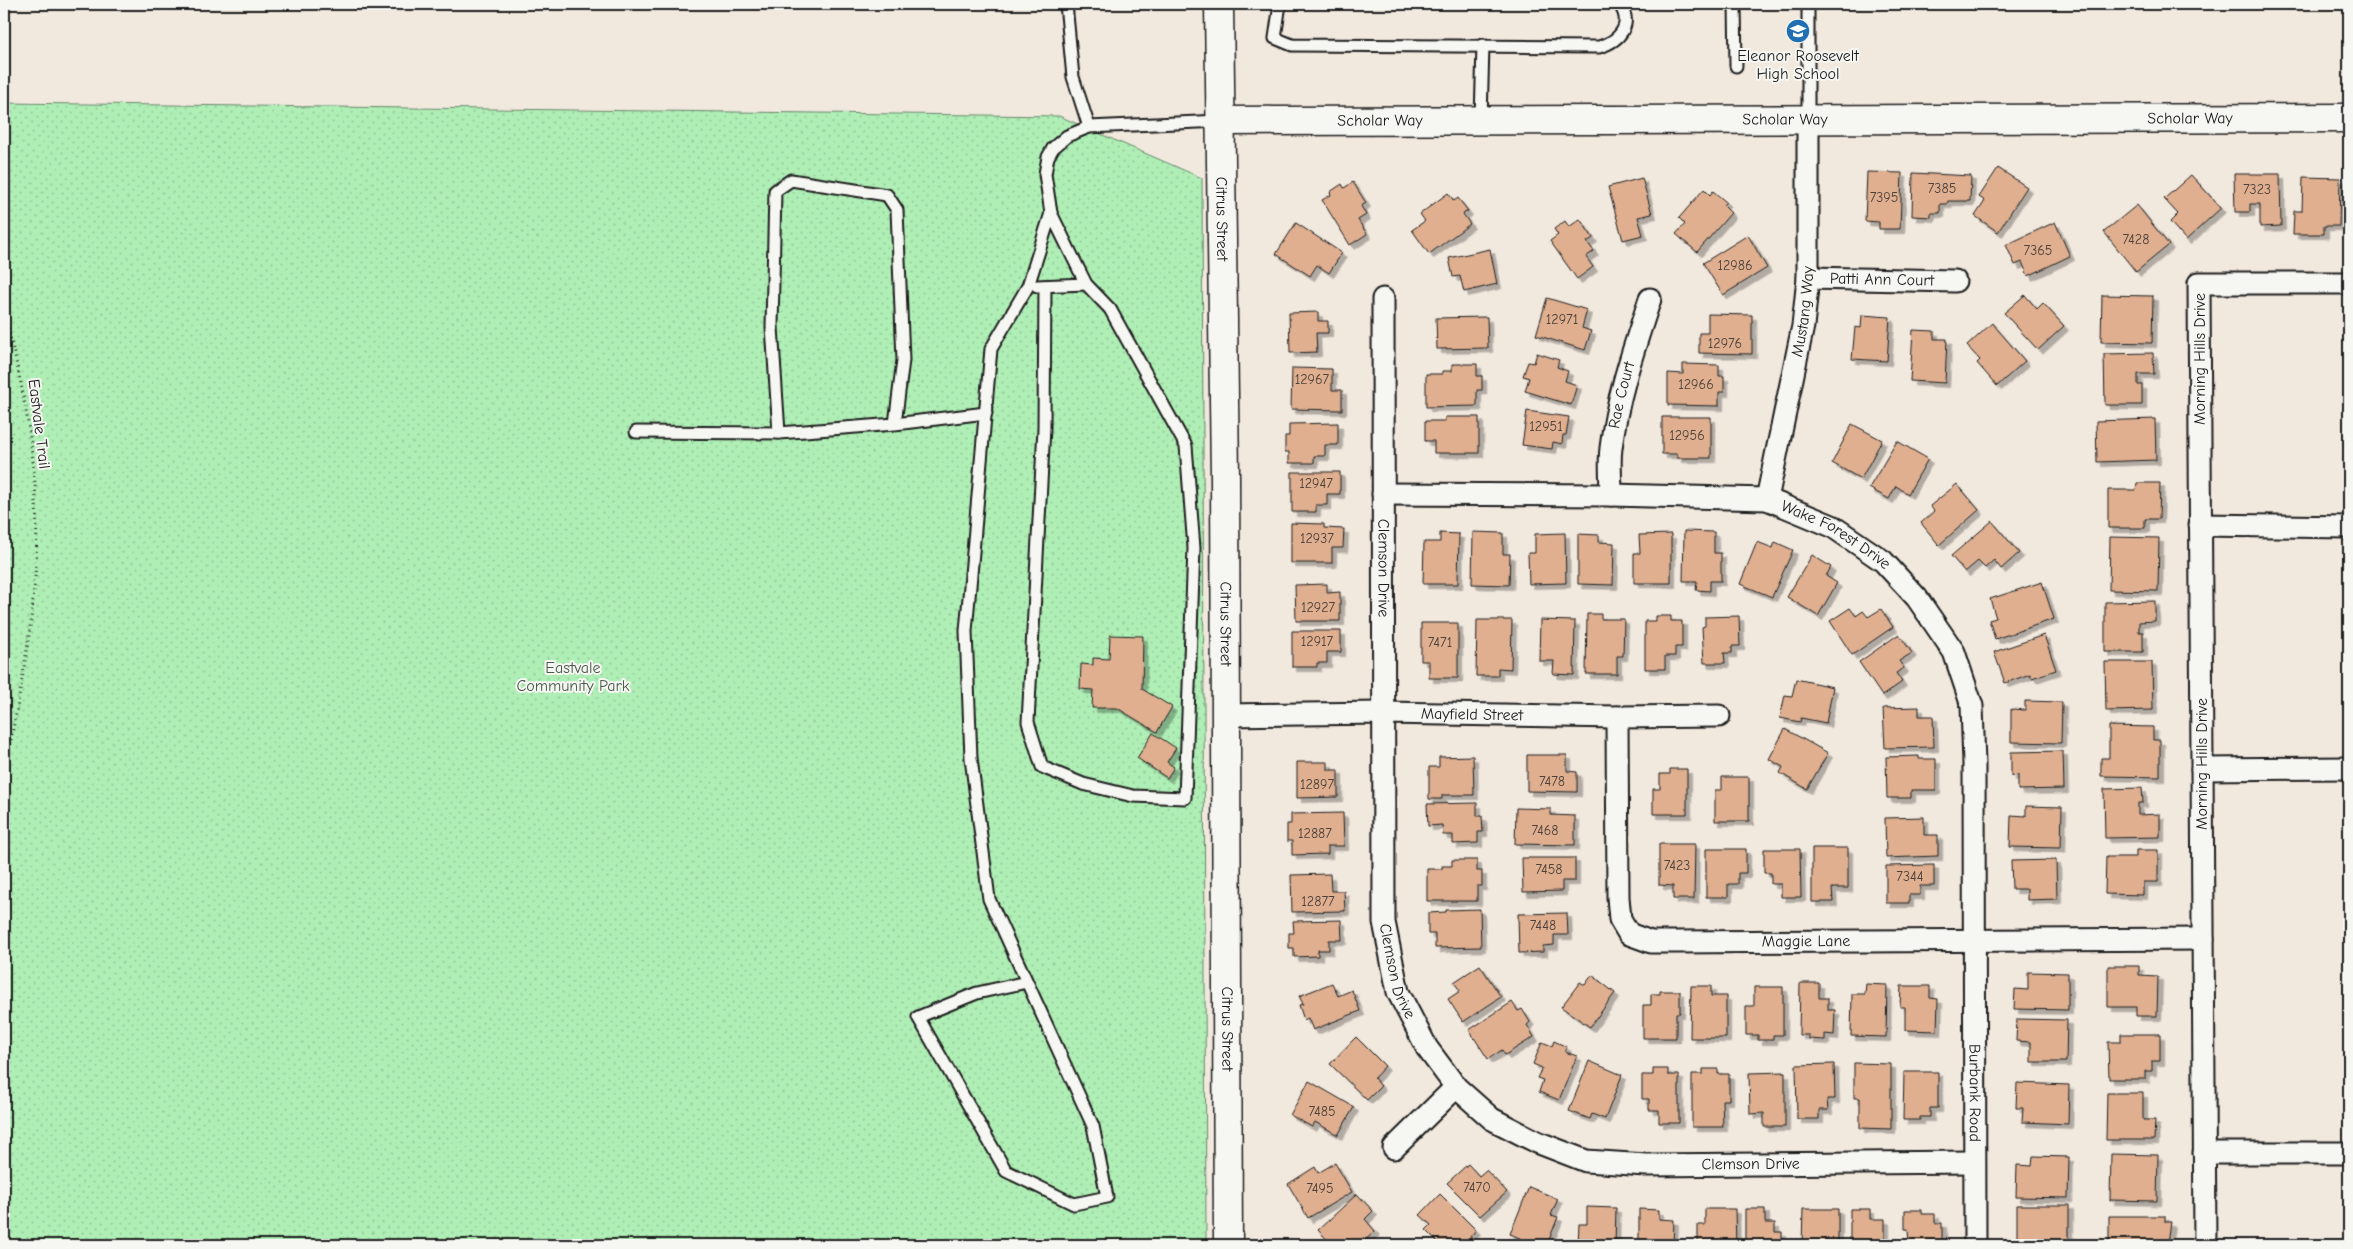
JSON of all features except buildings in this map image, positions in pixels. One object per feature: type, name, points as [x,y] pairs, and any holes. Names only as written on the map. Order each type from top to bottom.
[{"type":"street","name":"Citrus Street","points":[[1219,4],[1225,477],[1228,1245]]},
{"type":"street","name":"Scholar Way","points":[[1220,121],[2349,118]]},
{"type":"street","name":"Mustang Way","points":[[1767,499],[1803,326],[1808,278],[1808,120]]},
{"type":"street","name":"Patti Ann Court","points":[[1808,278],[1955,281]]},
{"type":"street","name":"Morning Hills Drive","points":[[2205,1245],[2199,283],[2349,283]]},
{"type":"street","name":"Clemson Drive","points":[[1383,299],[1383,713],[1386,931],[1398,992],[1427,1048],[1456,1087],[1492,1119],[1537,1142],[1586,1162],[1646,1165],[1974,1162]]},
{"type":"street","name":"Rae Court","points":[[1611,495],[1611,450],[1619,402],[1630,358],[1650,299]]},
{"type":"street","name":"Wake Forest Drive","points":[[1383,494],[1611,495],[1767,499],[1832,526],[1884,561],[1917,598],[1954,652],[1972,706],[1974,941]]},
{"type":"street","points":[[2200,525],[2349,527]]},
{"type":"street","name":"Mayfield Street","points":[[1226,715],[1383,713],[1617,717],[1719,716]]},
{"type":"street","name":"Maggie Lane","points":[[1617,717],[1618,896],[1620,919],[1629,934],[1651,942],[2203,939]]},
{"type":"street","points":[[2202,769],[2349,768]]},
{"type":"street","name":"Burbank Road","points":[[1974,941],[1975,1245]]},
{"type":"street","points":[[1394,1148],[1456,1087]]},
{"type":"street","points":[[2204,1153],[2349,1153]]},
{"type":"lane","points":[[1066,4],[1073,77],[1089,127]]},
{"type":"lane","points":[[1280,4],[1275,38],[1292,45],[1599,47],[1613,43],[1624,29],[1624,11],[1619,4]]},
{"type":"lane","points":[[1735,4],[1736,66]]},
{"type":"lane","points":[[1808,4],[1808,120]]},
{"type":"lane","points":[[1482,120],[1483,45]]},
{"type":"lane","points":[[1045,286],[1044,428],[1028,722],[1042,767],[1083,784],[1133,796],[1185,798],[1194,548],[1186,446],[1110,309],[1086,284],[1051,213],[1044,174],[1053,148],[1067,136],[1089,127],[1220,121]]},
{"type":"lane","points":[[779,433],[772,327],[775,191],[791,180],[887,195],[897,210],[903,360],[895,424]]},
{"type":"lane","points":[[1027,982],[977,992],[918,1017],[1006,1170],[1074,1204],[1107,1197],[1093,1126],[989,899],[971,758],[966,631],[991,349],[1028,286],[1051,213]]},
{"type":"lane","points":[[1028,286],[1086,284]]},
{"type":"lane","points":[[636,432],[779,433],[895,424],[986,413]]},
{"type":"path","name":"Eastvale Trail","points":[[4,314],[19,369],[25,402],[35,492],[36,557],[26,662],[4,776]]},
{"type":"green space","name":"Eastvale Community Park","points":[[4,103],[1059,116],[1202,178],[1206,1245],[4,1245]]},
{"type":"place","name":"Eleanor Roosevelt High School","points":[[1798,31]]}]
